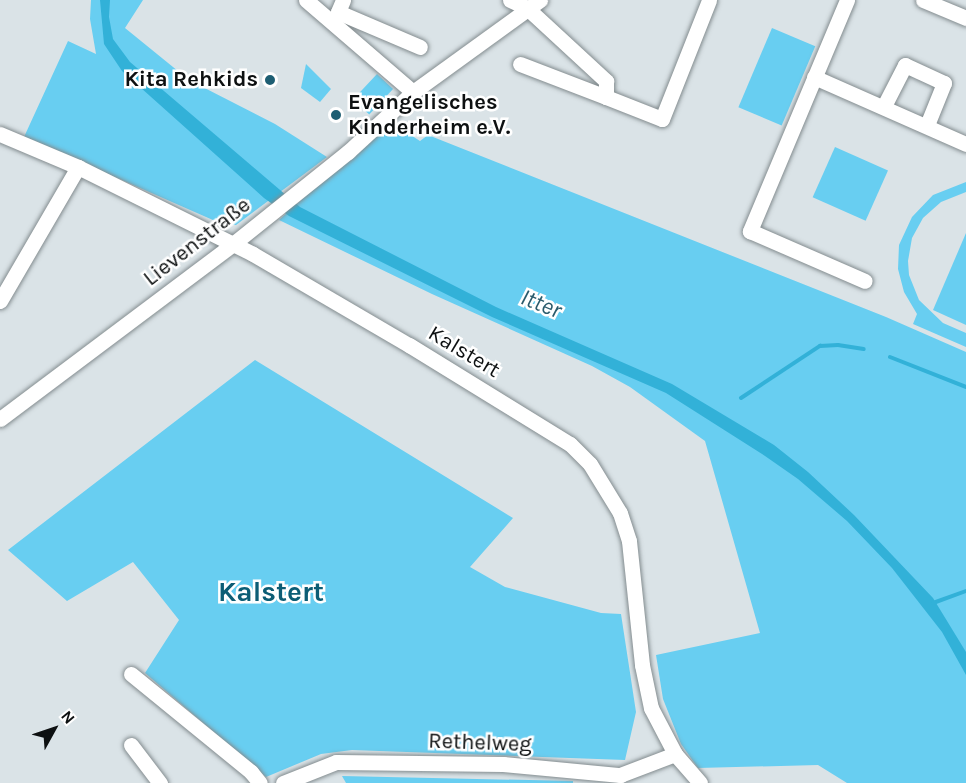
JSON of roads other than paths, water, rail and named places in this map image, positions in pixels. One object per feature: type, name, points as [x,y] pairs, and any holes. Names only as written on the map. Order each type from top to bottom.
[{"type":"street","points":[[306,0],[338,31],[413,92]]},
{"type":"street","points":[[343,0],[338,12],[420,47]]},
{"type":"street","points":[[510,0],[534,4],[606,81],[606,97]]},
{"type":"street","points":[[520,64],[663,119],[709,0]]},
{"type":"street","points":[[847,0],[750,231],[865,281]]},
{"type":"street","points":[[923,0],[966,18]]},
{"type":"street","name":"Lievenstraße","points":[[0,419],[233,244],[348,152],[413,92],[534,4]]},
{"type":"street","points":[[884,106],[905,65],[944,82],[927,125]]},
{"type":"street","points":[[814,77],[966,144]]},
{"type":"street","name":"Kalstert","points":[[0,134],[78,167],[233,244],[409,345],[552,431],[590,464],[620,513],[629,541],[642,665],[651,708],[675,754],[700,783]]},
{"type":"street","points":[[0,301],[78,167]]},
{"type":"street","points":[[131,674],[251,772],[260,783]]},
{"type":"street","points":[[131,745],[160,783]]},
{"type":"street","name":"Rethelweg","points":[[283,783],[336,762],[503,764],[622,779],[675,754]]},
{"type":"waterway","points":[[741,398],[820,346],[838,345],[864,349]]},
{"type":"waterway","points":[[890,357],[966,387]]},
{"type":"waterway","points":[[933,603],[966,591]]},
{"type":"place","name":"Kita Rehkids","points":[[270,80]]},
{"type":"place","name":"Evangelisches Kinderheim e.V.","points":[[336,115]]},
{"type":"district","name":"Kalstert","points":[[271,592]]},
{"type":"water label","name":"Itter","points":[[541,304]]}]
